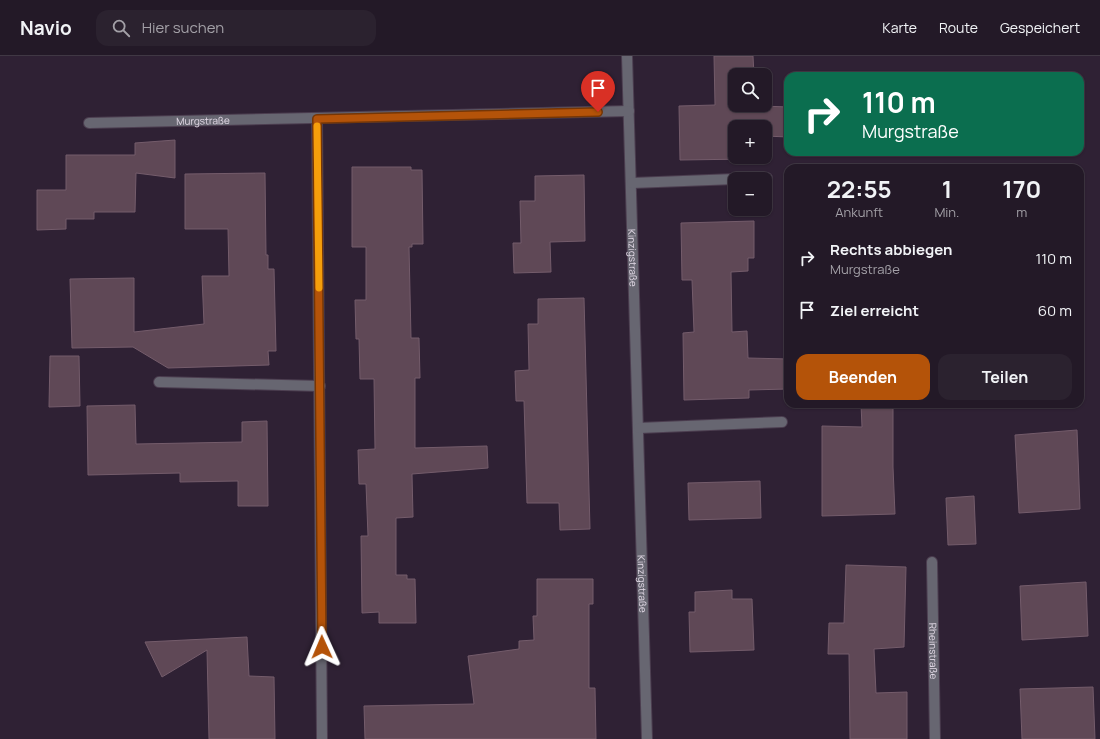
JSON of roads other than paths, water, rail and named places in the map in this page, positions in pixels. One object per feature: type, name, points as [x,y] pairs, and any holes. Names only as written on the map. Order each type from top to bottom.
[{"type":"street","name":"Kinzigstraße","points":[[627,56],[632,183],[647,739]]},
{"type":"street","name":"Murgstraße","points":[[89,123],[629,111]]},
{"type":"street","points":[[317,119],[322,739]]},
{"type":"street","points":[[632,183],[728,179]]},
{"type":"street","points":[[159,382],[320,386]]},
{"type":"street","points":[[639,428],[782,422]]},
{"type":"street","name":"Rheinstraße","points":[[932,562],[935,739]]}]
